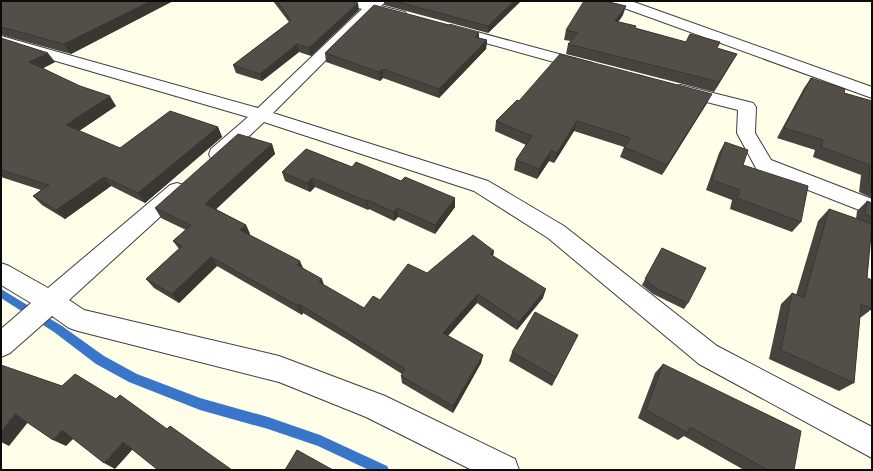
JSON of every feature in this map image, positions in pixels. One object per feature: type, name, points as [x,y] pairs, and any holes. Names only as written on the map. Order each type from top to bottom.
[{"type":"street","points":[[349,1],[375,4],[416,19]]},
{"type":"street","points":[[618,1],[872,93]]},
{"type":"street","points":[[1,345],[261,116],[375,4]]},
{"type":"street","points":[[440,26],[600,69]]},
{"type":"street","points":[[1,40],[261,116],[481,186],[556,232],[708,355],[872,443]]},
{"type":"street","points":[[670,87],[747,107],[746,133],[764,165],[872,207]]},
{"type":"street","points":[[1,273],[51,302],[78,320],[279,369],[375,406],[504,470]]},
{"type":"building","points":[[1,1],[151,1],[64,44],[1,27]]},
{"type":"building","points":[[277,1],[352,1],[358,3],[309,48],[297,44],[260,74],[233,65],[291,21]]},
{"type":"building","points":[[394,1],[514,1],[488,26]]},
{"type":"building","points":[[584,1],[605,1],[626,6],[615,21],[686,42],[690,34],[720,42],[717,48],[737,54],[719,82],[568,44],[578,33],[566,30]]},
{"type":"building","points":[[374,5],[479,33],[475,37],[487,40],[439,89],[383,69],[379,72],[325,53]]},
{"type":"building","points":[[1,38],[48,53],[29,62],[80,86],[110,96],[66,125],[120,148],[170,111],[218,127],[138,193],[104,177],[56,210],[33,196],[49,185],[1,170]]},
{"type":"building","points":[[560,54],[712,94],[667,165],[624,147],[631,138],[577,121],[557,153],[551,151],[539,169],[516,160],[532,136],[496,121],[517,100],[519,101]]},
{"type":"building","points":[[811,78],[845,89],[844,93],[872,101],[872,184],[869,182],[870,165],[821,147],[823,140],[784,128]]},
{"type":"building","points":[[238,134],[272,144],[205,204],[246,225],[240,230],[300,261],[297,265],[322,279],[319,282],[364,308],[373,296],[380,300],[408,264],[427,273],[473,235],[494,251],[490,254],[546,289],[519,322],[478,294],[443,333],[483,355],[453,406],[401,376],[405,369],[345,332],[299,304],[298,306],[211,257],[172,294],[146,279],[182,246],[173,241],[191,225],[155,208]]},
{"type":"building","points":[[725,142],[748,150],[743,165],[808,186],[801,222],[737,198],[740,190],[712,180]]},
{"type":"building","points":[[306,149],[352,167],[356,162],[401,181],[405,177],[455,198],[435,225],[397,208],[394,212],[312,178],[307,183],[282,172]]},
{"type":"building","points":[[867,201],[872,203],[872,217],[865,214]]},
{"type":"building","points":[[829,209],[872,224],[867,278],[872,280],[872,309],[861,304],[854,383],[781,350],[792,293],[804,298]]},
{"type":"building","points":[[662,248],[706,268],[688,303],[657,289],[645,279]]},
{"type":"building","points":[[535,312],[578,335],[556,377],[512,352]]},
{"type":"building","points":[[663,364],[801,431],[794,470],[768,470],[690,427],[688,433],[646,410]]},
{"type":"building","points":[[1,365],[62,386],[75,374],[116,399],[120,395],[167,429],[170,426],[232,470],[158,470],[123,442],[104,463],[62,430],[53,440],[15,414],[1,431]]},
{"type":"building","points":[[297,450],[333,470],[285,470]]},
{"type":"waterway","points":[[1,293],[58,329],[100,360],[133,378],[200,404],[268,423],[320,441],[383,470]]}]
